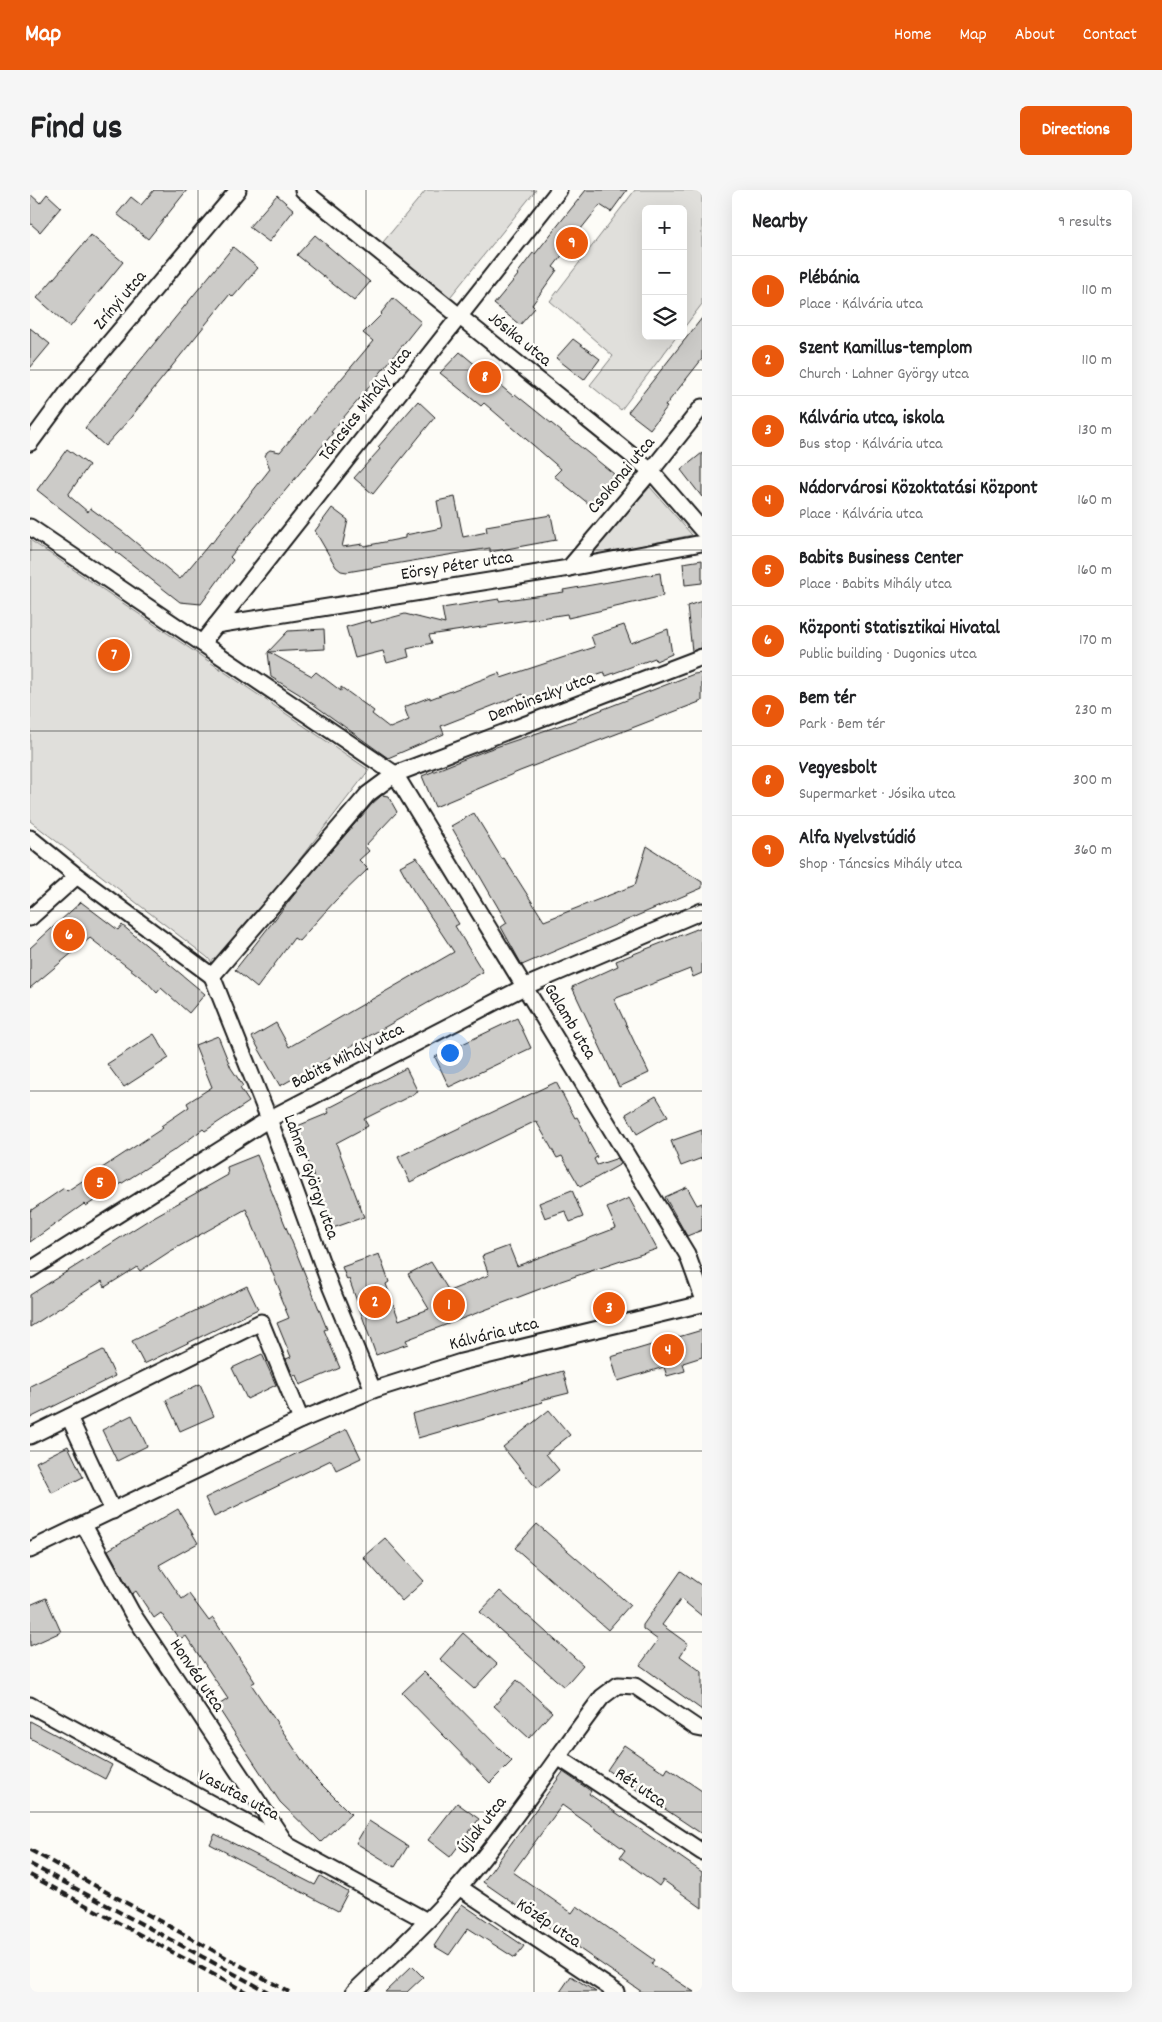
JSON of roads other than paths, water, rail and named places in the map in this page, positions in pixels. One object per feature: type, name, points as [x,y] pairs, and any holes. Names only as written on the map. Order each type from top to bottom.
[{"type":"street","name":"Zrínyi utca","points":[[32,440],[74,386],[238,190]]},
{"type":"street","name":"Jósika utca","points":[[303,190],[651,471],[702,530]]},
{"type":"street","name":"Táncsics Mihály utca","points":[[202,643],[559,190]]},
{"type":"street","name":"Csokonai utca","points":[[569,568],[702,407]]},
{"type":"street","points":[[30,527],[395,774]]},
{"type":"street","name":"Eörsy Péter utca","points":[[216,625],[569,568],[702,543]]},
{"type":"street","name":"Dembinszky utca","points":[[212,976],[368,794],[395,774],[702,657]]},
{"type":"street","name":"Galamb utca","points":[[395,774],[526,986],[687,1254],[702,1295]]},
{"type":"street","points":[[30,838],[77,876],[212,976]]},
{"type":"street","points":[[30,918],[77,876]]},
{"type":"street","name":"Babits Mihály utca","points":[[30,1270],[269,1119],[526,986],[702,911]]},
{"type":"street","name":"Lahner György utca","points":[[212,976],[269,1119],[331,1288],[373,1390]]},
{"type":"street","name":"Kálvária utca","points":[[32,1546],[84,1525],[301,1420],[373,1390],[461,1362],[702,1304]]},
{"type":"street","points":[[30,1436],[262,1322],[301,1420]]},
{"type":"street","points":[[69,1418],[113,1511]]},
{"type":"street","name":"Honvéd utca","points":[[84,1525],[132,1613],[286,1843]]},
{"type":"street","name":"Újlak utca","points":[[354,1992],[459,1887],[602,1697],[618,1685],[635,1686],[698,1728],[702,1728]]},
{"type":"street","name":"Vasutas utca","points":[[30,1705],[427,1921]]},
{"type":"street","name":"Rét utca","points":[[558,1756],[702,1852]]},
{"type":"street","name":"Közép utca","points":[[459,1887],[616,1992]]},
{"type":"railway","points":[[30,1850],[289,1992]]},
{"type":"railway","points":[[30,1864],[268,1992]]},
{"type":"railway","points":[[30,1875],[246,1992]]},
{"type":"place","name":"Alfa Nyelvstúdió","points":[[572,243]]},
{"type":"place","name":"Vegyesbolt","points":[[485,377]]},
{"type":"place","name":"Bem tér","points":[[114,655]]},
{"type":"place","name":"Központi Statisztikai Hivatal","points":[[69,935]]},
{"type":"place","name":"Babits Business Center","points":[[100,1183]]},
{"type":"place","name":"Szent Kamillus-templom","points":[[375,1302]]},
{"type":"place","name":"Plébánia","points":[[449,1305]]},
{"type":"place","name":"Kálvária utca, iskola","points":[[609,1308]]},
{"type":"place","name":"Nádorvárosi Közoktatási Központ","points":[[668,1350]]}]
